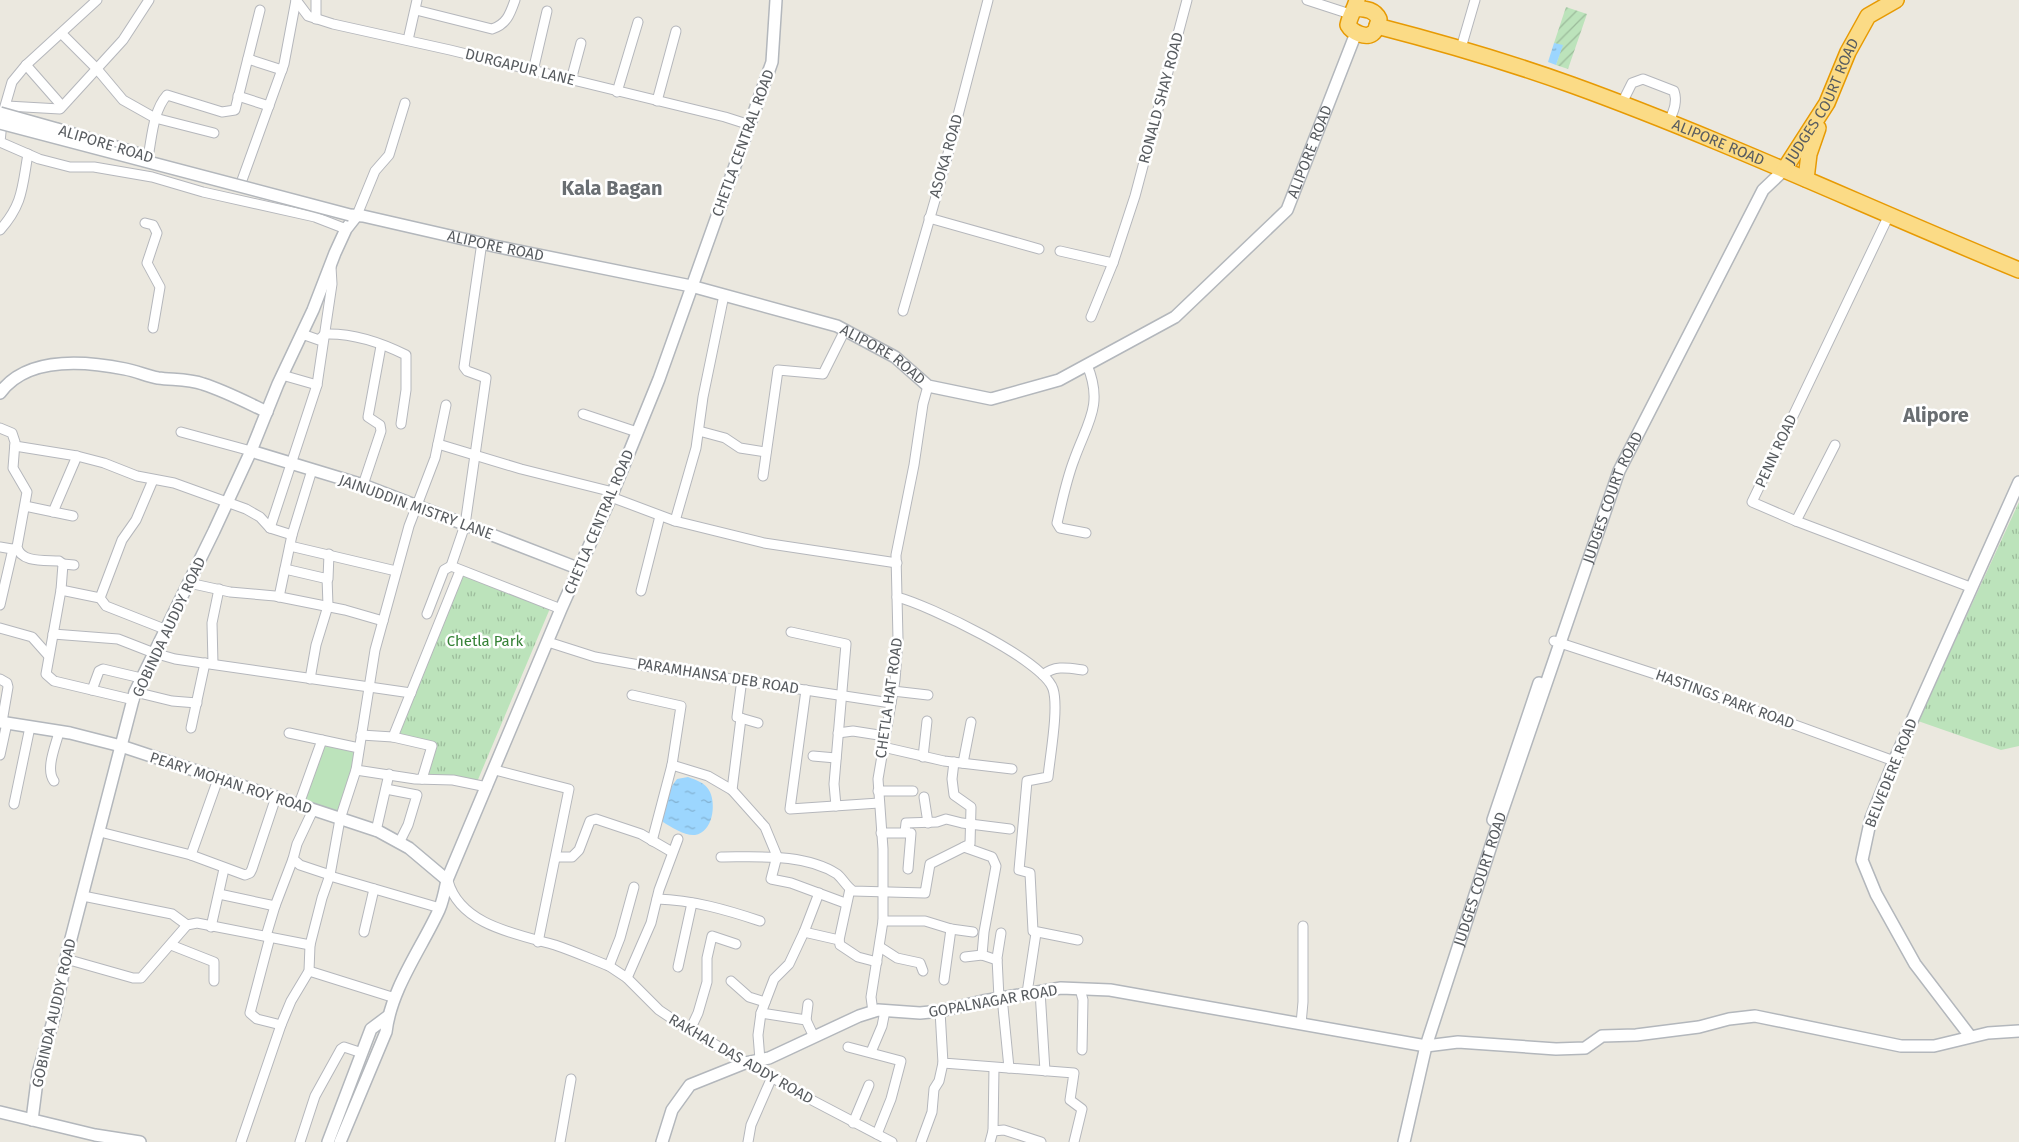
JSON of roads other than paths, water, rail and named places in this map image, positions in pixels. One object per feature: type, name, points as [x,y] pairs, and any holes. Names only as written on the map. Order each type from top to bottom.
[{"type":"highway","name":"JUDGES COURT ROAD","points":[[1784,170],[1827,103],[1848,52],[1868,16],[1896,0]]},
{"type":"highway","points":[[1354,7],[1369,10],[1376,14],[1379,19],[1374,32],[1369,35],[1356,33],[1348,25],[1354,7]]},
{"type":"highway","name":"ALIPORE ROAD","points":[[1377,26],[1461,48],[1573,85],[1806,179],[2019,270]]},
{"type":"highway","points":[[1806,179],[1809,154],[1827,103]]},
{"type":"main road","name":"CHETLA CENTRAL ROAD","points":[[340,1142],[386,1032],[387,1018],[395,998],[440,908],[448,880],[659,379],[774,55],[776,0]]},
{"type":"main road","name":"ALIPORE ROAD","points":[[0,122],[353,214],[691,286],[837,326],[895,357],[928,386],[992,399],[1059,380],[1175,317],[1287,210],[1356,33]]},
{"type":"main road","name":"ALIPORE ROAD","points":[[3,109],[148,157],[353,214]]},
{"type":"main road","name":"JUDGES COURT ROAD","points":[[1424,1045],[1507,774],[1557,642],[1557,633],[1565,626],[1619,471],[1763,190],[1784,170]]},
{"type":"main road","name":"GOBINDA AUDDY ROAD","points":[[32,1120],[38,1073],[55,1014],[66,959],[121,746],[141,678],[167,630],[251,452],[282,375],[302,334],[353,214]]},
{"type":"main road","points":[[0,393],[7,384],[24,373],[53,364],[74,363],[124,369],[157,378],[201,383],[267,412]]},
{"type":"main road","name":"JAINUDDIN MISTRY LANE","points":[[251,452],[363,485],[580,569]]},
{"type":"main road","name":"BELVEDERE ROAD","points":[[1965,1039],[1915,964],[1876,894],[1862,860],[1871,818],[1894,761],[1970,587],[2019,482]]},
{"type":"main road","name":"PEARY MOHAN ROY ROAD","points":[[3,722],[121,746],[376,831],[409,848],[448,880]]},
{"type":"main road","name":"GOPALNAGAR ROAD","points":[[662,1142],[672,1110],[690,1085],[745,1063],[769,1058],[872,1012],[885,1010],[920,1013],[940,1011],[1001,997],[1061,988],[1110,990],[1339,1032],[1424,1045],[1458,1042],[1556,1049],[1585,1048],[1602,1036],[1699,1027],[1729,1019],[1755,1016],[1901,1046],[1934,1046],[1965,1039]]},
{"type":"main road","points":[[328,1142],[371,1030],[387,1018]]},
{"type":"main road","points":[[1965,1039],[1988,1033],[2019,1031]]},
{"type":"main road","points":[[1398,1142],[1424,1045]]},
{"type":"main road","points":[[1404,1142],[1424,1045]]},
{"type":"main road","points":[[0,1112],[95,1135],[140,1142]]},
{"type":"street","points":[[97,0],[26,65],[12,82],[3,109],[0,142],[28,154],[70,166],[94,167],[152,177],[203,192],[315,217],[346,229]]},
{"type":"street","points":[[3,109],[60,109],[123,40],[149,0]]},
{"type":"street","points":[[241,183],[282,70],[296,0]]},
{"type":"street","name":"DURGAPUR LANE","points":[[296,0],[308,16],[316,19],[725,117],[750,125]]},
{"type":"street","points":[[316,0],[316,19]]},
{"type":"street","points":[[408,40],[417,0]]},
{"type":"street","points":[[416,10],[492,29],[501,26],[509,18],[515,0]]},
{"type":"street","name":"ASOKA ROAD","points":[[903,312],[988,0]]},
{"type":"street","name":"RONALD SHAY ROAD","points":[[1091,317],[1135,196],[1187,0]]},
{"type":"street","points":[[1307,0],[1354,7]]},
{"type":"street","points":[[1461,48],[1476,0]]},
{"type":"street","points":[[148,157],[155,118],[167,95],[222,112],[236,110],[260,10]]},
{"type":"street","points":[[533,71],[547,11]]},
{"type":"street","points":[[617,92],[638,22]]},
{"type":"street","points":[[656,101],[676,31]]},
{"type":"street","points":[[62,34],[97,69],[123,100],[155,118],[214,132]]},
{"type":"street","points":[[571,80],[581,43]]},
{"type":"street","points":[[248,59],[282,70]]},
{"type":"street","points":[[26,65],[62,106]]},
{"type":"street","points":[[1621,105],[1632,83],[1643,79],[1674,91],[1676,106],[1668,124]]},
{"type":"street","points":[[238,96],[269,106]]},
{"type":"street","points":[[353,214],[374,171],[389,155],[405,103]]},
{"type":"street","points":[[0,230],[14,214],[21,199],[28,154]]},
{"type":"street","name":"PENN ROAD","points":[[1888,215],[1752,502],[1796,521],[1970,587]]},
{"type":"street","points":[[929,218],[1040,249]]},
{"type":"street","points":[[145,223],[153,225],[157,233],[147,263],[160,287],[154,328]]},
{"type":"street","points":[[427,614],[444,570],[451,566],[465,525],[486,378],[468,371],[464,367],[482,242]]},
{"type":"street","points":[[1060,251],[1112,263]]},
{"type":"street","points":[[270,528],[317,384],[332,284],[331,265]]},
{"type":"street","points":[[674,521],[696,448],[703,397],[724,295]]},
{"type":"street","points":[[764,476],[778,370],[823,374],[845,330]]},
{"type":"street","points":[[302,334],[319,340],[324,334]]},
{"type":"street","points":[[324,334],[349,336],[378,342],[382,346],[406,355],[406,390],[401,424]]},
{"type":"street","points":[[363,485],[381,431],[380,425],[368,417],[382,346]]},
{"type":"street","points":[[1086,533],[1060,528],[1057,523],[1064,488],[1093,409],[1095,384],[1087,365]]},
{"type":"street","points":[[282,375],[317,384]]},
{"type":"street","name":"CHETLA HAT ROAD","points":[[872,1012],[871,997],[883,921],[882,833],[878,780],[893,691],[898,639],[896,563],[923,404],[928,386]]},
{"type":"street","points":[[241,1142],[281,1025],[291,1001],[309,971],[310,945],[330,876],[340,819],[356,770],[368,688],[383,621],[396,571],[417,506],[427,484],[446,405]]},
{"type":"street","points":[[583,414],[637,432]]},
{"type":"street","points":[[0,428],[12,432],[15,446],[13,468],[27,492],[15,550],[0,605]]},
{"type":"street","points":[[699,431],[725,438],[740,448],[766,452]]},
{"type":"street","points":[[181,432],[251,452]]},
{"type":"street","points":[[438,444],[612,494],[674,521],[764,543],[896,563]]},
{"type":"street","points":[[1796,521],[1835,445]]},
{"type":"street","points":[[15,446],[78,456],[153,480],[174,484],[246,509],[260,517],[270,528],[292,535]]},
{"type":"street","points":[[53,512],[78,456]]},
{"type":"street","points":[[279,597],[292,535],[312,470]]},
{"type":"street","points":[[100,598],[122,540],[136,520],[153,480]]},
{"type":"street","points":[[25,506],[73,516]]},
{"type":"street","points":[[642,591],[660,516]]},
{"type":"street","points":[[290,546],[396,571]]},
{"type":"street","points":[[0,547],[15,550],[24,558],[59,561],[63,564],[74,565]]},
{"type":"street","points":[[310,679],[316,645],[328,606],[326,577],[329,554]]},
{"type":"street","points":[[63,564],[61,590],[46,674],[54,681],[92,690],[198,703]]},
{"type":"street","points":[[451,566],[561,609]]},
{"type":"street","points":[[285,569],[328,579],[326,577]]},
{"type":"street","points":[[394,737],[460,571]]},
{"type":"street","points":[[189,583],[219,590],[279,597],[328,606],[383,621]]},
{"type":"street","points":[[61,590],[100,598],[106,606],[167,630]]},
{"type":"street","points":[[191,728],[209,663],[211,636],[219,590]]},
{"type":"street","points":[[897,597],[913,601],[950,618],[998,644],[1043,675],[1053,690],[1054,711],[1048,778],[1027,781],[1019,870],[1030,873],[1033,932],[1078,940]]},
{"type":"street","points":[[0,628],[32,637],[48,655]]},
{"type":"street","points":[[792,632],[846,644],[834,784],[836,806]]},
{"type":"street","points":[[53,634],[118,639],[154,654],[186,661],[411,693]]},
{"type":"street","name":"PARAMHANSA DEB ROAD","points":[[548,642],[595,657],[891,703]]},
{"type":"street","name":"HASTINGS PARK ROAD","points":[[1557,642],[1658,675],[1894,761]]},
{"type":"street","points":[[1043,675],[1049,670],[1060,667],[1083,670]]},
{"type":"street","points":[[92,690],[99,671],[103,669],[141,678]]},
{"type":"street","points":[[0,679],[8,687],[0,755]]},
{"type":"street","points":[[742,680],[738,717],[758,723]]},
{"type":"street","points":[[806,690],[790,809],[879,804]]},
{"type":"street","points":[[893,691],[928,694]]},
{"type":"street","points":[[632,695],[681,706],[672,765],[652,842]]},
{"type":"street","points":[[732,790],[741,718]]},
{"type":"street","points":[[923,757],[927,721]]},
{"type":"street","points":[[721,857],[767,858],[777,856],[824,867],[839,876],[850,889],[925,893],[930,864],[970,844],[971,807],[954,796],[952,779],[971,722]]},
{"type":"street","points":[[14,804],[30,727]]},
{"type":"street","points":[[54,781],[50,776],[59,732]]},
{"type":"street","points":[[838,733],[853,732],[885,736]]},
{"type":"street","points":[[289,733],[360,748]]},
{"type":"street","points":[[361,735],[394,737],[432,746],[422,779]]},
{"type":"street","points":[[299,804],[322,740]]},
{"type":"street","points":[[883,748],[958,763],[1012,769]]},
{"type":"street","points":[[812,756],[836,758]]},
{"type":"street","points":[[672,765],[708,776],[732,790],[765,826],[777,856],[771,879],[791,883],[846,903]]},
{"type":"street","points":[[356,770],[422,779],[453,780],[487,788]]},
{"type":"street","points":[[495,770],[568,789],[557,857],[538,942]]},
{"type":"street","points":[[376,831],[389,774]]},
{"type":"street","points":[[191,854],[218,779]]},
{"type":"street","points":[[386,789],[417,795],[408,825],[399,842]]},
{"type":"street","points":[[878,791],[912,791]]},
{"type":"street","points":[[100,832],[191,854],[238,874],[250,873],[276,797]]},
{"type":"street","points":[[924,797],[928,823]]},
{"type":"street","points":[[281,1025],[257,1019],[250,1013],[275,906],[297,844],[313,810]]},
{"type":"street","points":[[905,832],[906,823],[928,823],[946,818],[970,824],[1010,829]]},
{"type":"street","points":[[557,857],[572,856],[579,850],[590,821],[596,819],[641,834],[672,852]]},
{"type":"street","points":[[882,833],[911,833],[908,868]]},
{"type":"street","points":[[627,978],[651,923],[672,852],[678,839]]},
{"type":"street","points":[[964,847],[992,857],[996,866],[984,932],[982,955]]},
{"type":"street","points":[[293,859],[300,865],[330,876],[440,908]]},
{"type":"street","points":[[211,927],[224,869]]},
{"type":"street","name":"RAKHAL DAS ADDY ROAD","points":[[448,880],[451,893],[459,904],[484,922],[609,966],[627,978],[660,1010],[690,1030],[745,1063],[892,1142]]},
{"type":"street","points":[[609,966],[620,938],[634,887]]},
{"type":"street","points":[[364,932],[374,889]]},
{"type":"street","points":[[850,889],[839,940],[840,945],[858,957],[877,962]]},
{"type":"street","points":[[760,1060],[758,1035],[761,1013],[774,978],[789,964],[819,893]]},
{"type":"street","points":[[219,894],[275,906]]},
{"type":"street","points":[[83,896],[172,914],[187,925]]},
{"type":"street","points":[[657,899],[725,909],[760,921]]},
{"type":"street","points":[[678,967],[692,903]]},
{"type":"street","points":[[883,921],[925,921],[951,929],[973,932]]},
{"type":"street","points":[[66,959],[133,978],[141,978],[187,925],[197,923],[310,945]]},
{"type":"street","points":[[1301,1024],[1303,1002],[1303,926]]},
{"type":"street","points":[[944,980],[951,929]]},
{"type":"street","points":[[804,932],[839,940]]},
{"type":"street","points":[[1001,933],[997,960],[1008,1068]]},
{"type":"street","points":[[1027,993],[1036,933]]},
{"type":"street","points":[[690,1030],[698,1013],[707,982],[707,958],[712,936],[736,944]]},
{"type":"street","points":[[171,945],[214,962],[214,981]]},
{"type":"street","points":[[880,948],[897,958],[920,963],[922,971]]},
{"type":"street","points":[[965,957],[982,955],[997,960]]},
{"type":"street","points":[[309,971],[395,998]]},
{"type":"street","points":[[731,981],[749,997],[765,1002]]},
{"type":"street","points":[[1080,989],[1083,1000],[1082,1050]]},
{"type":"street","points":[[1040,991],[1045,1071]]},
{"type":"street","points":[[808,1004],[806,1020],[814,1037]]},
{"type":"street","points":[[870,1052],[882,1026],[885,1010]]},
{"type":"street","points":[[921,1142],[932,1112],[934,1089],[939,1081],[943,1063],[940,1011]]},
{"type":"street","points":[[761,1013],[806,1020]]},
{"type":"street","points":[[300,1142],[315,1096],[341,1049],[344,1047],[362,1053]]},
{"type":"street","points":[[848,1047],[901,1061],[891,1099],[877,1134]]},
{"type":"street","points":[[943,1063],[1074,1073],[1070,1100],[1082,1109],[1074,1142]]},
{"type":"street","points":[[990,1142],[993,1131],[994,1068]]},
{"type":"street","points":[[748,1142],[751,1125],[772,1077]]},
{"type":"street","points":[[560,1142],[571,1079]]},
{"type":"street","points":[[853,1122],[870,1085]]},
{"type":"street","points":[[993,1131],[1004,1130],[1038,1141]]},
{"type":"water","points":[[1554,43],[1563,45],[1556,65],[1548,62]]},
{"type":"water","points":[[688,777],[706,786],[712,797],[713,804],[709,824],[701,833],[695,835],[683,833],[663,822],[665,799],[670,789],[677,779]]},
{"type":"district","name":"Kala Bagan","points":[[612,188]]},
{"type":"district","name":"Alipore","points":[[1936,415]]},
{"type":"park label","name":"Chetla Park","points":[[485,641]]}]
